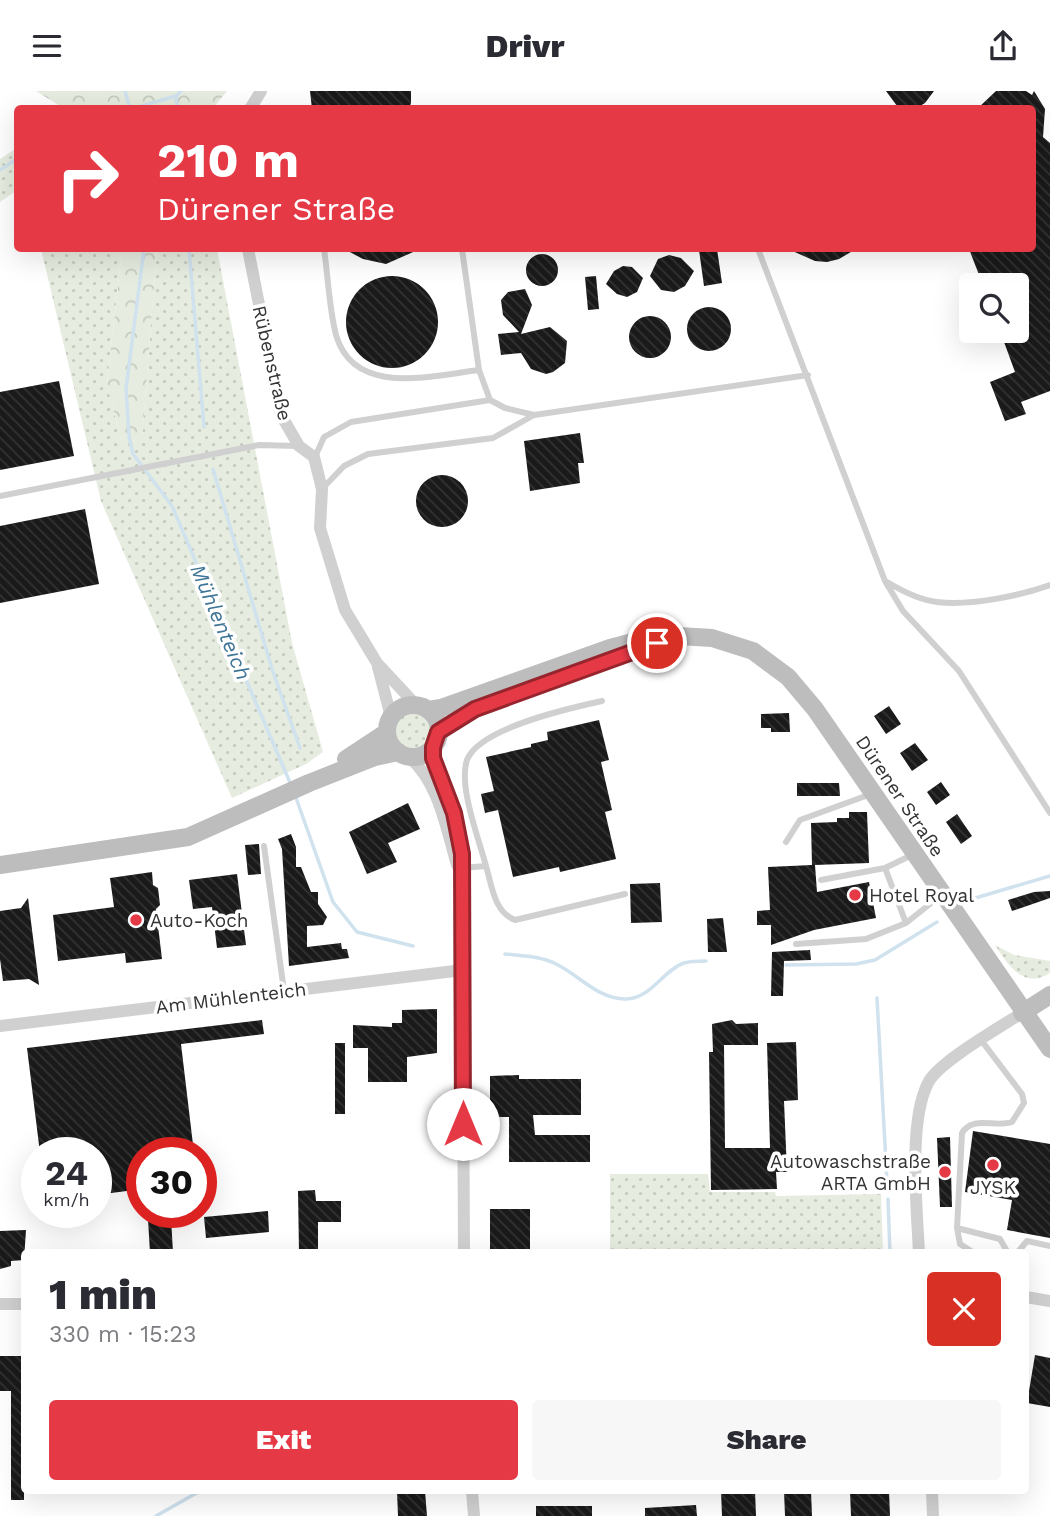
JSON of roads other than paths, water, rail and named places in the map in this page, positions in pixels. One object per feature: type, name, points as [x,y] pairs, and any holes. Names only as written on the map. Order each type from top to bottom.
[{"type":"main road","name":"Dürener Straße","points":[[436,739],[475,709],[679,636]]},
{"type":"main road","name":"Dürener Straße","points":[[422,708],[652,637],[679,636],[734,643],[772,663],[788,677],[815,709],[1022,1013],[1050,1049]]},
{"type":"main road","points":[[0,866],[188,838],[375,757],[426,753],[436,739],[438,724],[422,708],[402,707],[389,724],[306,785]]},
{"type":"main road","points":[[389,724],[390,744],[403,754]]},
{"type":"main road","points":[[1022,1013],[1050,995]]},
{"type":"street","name":"Rübenstraße","points":[[249,252],[278,404],[299,446],[314,457]]},
{"type":"street","points":[[314,457],[322,489],[320,528],[345,610],[377,663],[422,708]]},
{"type":"street","points":[[377,663],[389,724]]},
{"type":"street","points":[[436,739],[433,758],[454,813],[463,886],[464,1249]]},
{"type":"street","points":[[403,754],[419,766],[435,795],[463,886]]},
{"type":"street","name":"Am Mühlenteich","points":[[0,1026],[463,970]]},
{"type":"street","points":[[919,1249],[916,1135],[928,1081],[981,1040],[1022,1013]]},
{"type":"street","points":[[1029,1298],[1050,1301]]},
{"type":"street","points":[[0,1304],[21,1304]]},
{"type":"street","points":[[472,1494],[474,1516]]},
{"type":"street","points":[[932,1494],[933,1516]]},
{"type":"lane","points":[[324,252],[336,334],[352,362],[364,371],[391,379],[479,370]]},
{"type":"lane","points":[[462,252],[479,370],[490,400]]},
{"type":"lane","points":[[759,252],[886,582],[903,611],[959,671],[1050,813]]},
{"type":"lane","points":[[322,489],[344,465],[368,454],[493,438],[534,415],[808,375]]},
{"type":"lane","points":[[314,457],[324,437],[351,422],[490,400],[505,408],[534,415]]},
{"type":"lane","points":[[0,496],[259,445],[299,446]]},
{"type":"lane","points":[[886,582],[911,595],[937,602],[1018,594],[1050,585]]},
{"type":"lane","points":[[602,701],[546,713],[476,745],[467,762],[465,783],[498,907],[507,917],[515,920],[625,894]]},
{"type":"lane","points":[[786,842],[800,820],[872,793]]},
{"type":"lane","points":[[264,846],[284,991]]},
{"type":"lane","points":[[821,880],[885,868],[914,853]]},
{"type":"lane","points":[[462,868],[486,866]]},
{"type":"lane","points":[[885,868],[906,923]]},
{"type":"lane","points":[[796,944],[866,939],[906,923],[942,895]]},
{"type":"lane","points":[[968,1249],[960,1244],[957,1228],[962,1133],[967,1126],[974,1123],[1004,1125],[1012,1122],[1024,1103],[1022,1094],[981,1040]]},
{"type":"lane","points":[[957,1228],[1000,1238],[1006,1249]]},
{"type":"lane","points":[[1020,1249],[1027,1241],[1050,1246]]},
{"type":"waterway","name":"Mühlenteich","points":[[125,91],[129,105]]},
{"type":"waterway","points":[[145,105],[176,96],[181,91]]},
{"type":"waterway","points":[[176,97],[177,105]]},
{"type":"waterway","points":[[0,170],[14,161]]},
{"type":"waterway","name":"Mühlenteich","points":[[144,252],[126,389],[133,454],[172,506],[291,785]]},
{"type":"waterway","points":[[189,252],[204,427]]},
{"type":"waterway","points":[[213,469],[272,669],[300,748]]},
{"type":"waterway","name":"Mühlenteich","points":[[295,795],[333,902],[357,932],[413,946]]},
{"type":"waterway","name":"Mühlenteich","points":[[972,899],[1050,876]]},
{"type":"waterway","name":"Mühlenteich","points":[[786,965],[856,964],[875,960],[937,922]]},
{"type":"waterway","name":"Mühlenteich","points":[[505,954],[552,962],[598,991],[625,999],[642,995],[684,963],[706,961]]},
{"type":"waterway","points":[[877,998],[887,1182]]},
{"type":"waterway","points":[[888,1199],[890,1249]]},
{"type":"waterway","points":[[156,1516],[195,1494]]},
{"type":"place","name":"Hotel Royal","points":[[855,895]]},
{"type":"place","name":"Auto-Koch","points":[[136,920]]},
{"type":"place","name":"JYSK","points":[[993,1165]]},
{"type":"place","name":"Autowaschstraße ARTA GmbH","points":[[945,1172]]}]
